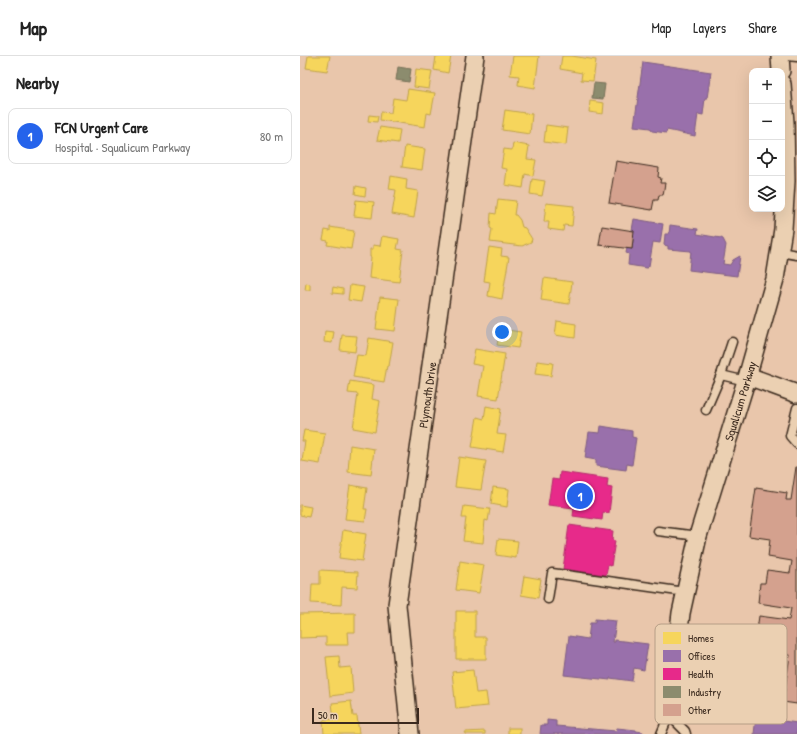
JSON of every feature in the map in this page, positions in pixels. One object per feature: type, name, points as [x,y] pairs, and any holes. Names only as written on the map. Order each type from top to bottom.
[{"type":"street","name":"Plymouth Drive","points":[[410,734],[397,605],[475,56]]},
{"type":"street","points":[[780,56],[781,68]]},
{"type":"street","name":"Squalicum Parkway","points":[[680,624],[685,592],[698,536],[772,294],[780,252],[786,181],[784,104]]},
{"type":"street","points":[[747,378],[797,394]]},
{"type":"lane","points":[[787,56],[797,58]]},
{"type":"lane","points":[[780,252],[797,255]]},
{"type":"lane","points":[[706,410],[732,342]]},
{"type":"lane","points":[[721,374],[747,378]]},
{"type":"lane","points":[[797,408],[790,436],[797,444]]},
{"type":"lane","points":[[658,530],[698,536]]},
{"type":"lane","points":[[548,599],[552,573],[685,592]]},
{"type":"lane","points":[[661,734],[665,724]]},
{"type":"lane","points":[[678,724],[686,734]]},
{"type":"building: Homes","points":[[308,56],[330,56],[327,71],[306,68]]},
{"type":"building: Homes","points":[[436,56],[451,56],[448,73],[434,70]]},
{"type":"building: Homes","points":[[513,56],[539,56],[535,88],[518,85],[519,76],[510,75]]},
{"type":"building: Homes","points":[[562,56],[596,60],[593,81],[581,80],[582,73],[560,69]]},
{"type":"building: Homes","points":[[416,69],[432,71],[429,89],[414,87]]},
{"type":"building: Homes","points":[[408,89],[435,93],[431,114],[427,113],[425,127],[380,120],[381,112],[391,113],[393,98],[406,100]]},
{"type":"building: Homes","points":[[590,101],[604,103],[603,114],[589,112]]},
{"type":"building: Homes","points":[[505,110],[532,114],[530,134],[502,130]]},
{"type":"building: Homes","points":[[369,115],[378,116],[377,122],[368,121]]},
{"type":"building: Homes","points":[[546,125],[568,128],[566,145],[544,142]]},
{"type":"building: Homes","points":[[380,127],[400,130],[398,143],[377,140]]},
{"type":"building: Homes","points":[[513,143],[529,146],[527,159],[536,160],[533,176],[525,174],[523,188],[505,185],[507,169],[501,168],[504,149],[512,150]]},
{"type":"building: Homes","points":[[405,146],[425,149],[422,170],[402,167]]},
{"type":"building: Homes","points":[[391,176],[407,179],[406,189],[418,191],[414,218],[392,214],[396,190],[389,189]]},
{"type":"building: Homes","points":[[532,179],[545,181],[542,196],[530,194]]},
{"type":"building: Homes","points":[[356,186],[366,188],[365,196],[355,194]]},
{"type":"building: Homes","points":[[498,199],[516,201],[514,215],[516,215],[520,220],[522,227],[525,228],[532,239],[531,242],[522,246],[490,242],[492,229],[490,228],[491,213],[496,214]]},
{"type":"building: Homes","points":[[356,200],[374,202],[372,218],[354,216]]},
{"type":"building: Homes","points":[[546,203],[574,206],[572,226],[564,225],[563,231],[548,229],[549,222],[544,222]]},
{"type":"building: Homes","points":[[330,227],[354,231],[351,249],[327,245],[328,241],[323,240],[325,230],[330,231]]},
{"type":"building: Homes","points":[[382,236],[399,239],[397,249],[403,250],[399,282],[369,278],[371,257],[370,249],[373,249],[373,245],[380,246]]},
{"type":"building: Homes","points":[[489,247],[502,249],[501,256],[509,257],[502,299],[488,296],[490,282],[484,281]]},
{"type":"building: Homes","points":[[544,278],[572,282],[569,304],[541,300]]},
{"type":"building: Homes","points":[[306,283],[310,284],[310,290],[305,290]]},
{"type":"building: Homes","points":[[350,285],[364,287],[361,302],[348,300]]},
{"type":"building: Homes","points":[[333,287],[343,289],[343,294],[332,293]]},
{"type":"building: Homes","points":[[380,297],[399,299],[395,331],[376,329]]},
{"type":"building: Homes","points":[[557,321],[576,324],[575,338],[555,335]]},
{"type":"building: Homes","points":[[500,329],[521,332],[518,348],[497,345]]},
{"type":"building: Homes","points":[[325,331],[334,332],[332,343],[324,342]]},
{"type":"building: Homes","points":[[342,335],[357,336],[355,352],[340,350]]},
{"type":"building: Homes","points":[[369,338],[393,342],[389,366],[387,366],[384,382],[353,377],[357,355],[366,356]]},
{"type":"building: Homes","points":[[475,349],[505,354],[498,399],[478,396],[483,366],[472,364]]},
{"type":"building: Homes","points":[[537,361],[553,363],[551,376],[535,374]]},
{"type":"building: Homes","points":[[350,381],[374,385],[372,399],[380,401],[375,432],[353,428],[358,394],[348,393]]},
{"type":"building: Homes","points":[[486,406],[501,409],[497,434],[506,435],[503,452],[472,447],[477,417],[484,419]]},
{"type":"building: Homes","points":[[304,430],[325,433],[320,464],[302,461],[305,441],[302,441]]},
{"type":"building: Homes","points":[[350,445],[374,449],[371,475],[348,472]]},
{"type":"building: Homes","points":[[459,457],[486,461],[481,490],[455,487]]},
{"type":"building: Homes","points":[[350,485],[367,488],[364,509],[367,509],[365,521],[345,519]]},
{"type":"building: Homes","points":[[493,487],[509,489],[507,507],[491,504]]},
{"type":"building: Homes","points":[[300,505],[311,507],[309,517],[300,515]]},
{"type":"building: Homes","points":[[464,506],[490,509],[488,521],[485,520],[483,543],[463,541],[466,518],[462,518]]},
{"type":"building: Homes","points":[[343,530],[366,534],[362,561],[339,558]]},
{"type":"building: Homes","points":[[498,539],[518,541],[516,558],[496,555]]},
{"type":"building: Homes","points":[[460,561],[484,565],[479,593],[456,590]]},
{"type":"building: Homes","points":[[320,570],[358,572],[357,588],[342,587],[341,605],[311,603],[312,584],[320,584]]},
{"type":"building: Homes","points":[[524,576],[541,579],[538,598],[521,595]]},
{"type":"building: Homes","points":[[456,611],[475,611],[475,637],[486,637],[486,659],[456,659]]},
{"type":"building: Homes","points":[[355,613],[355,632],[347,632],[348,645],[326,645],[326,637],[300,638],[300,614]]},
{"type":"building: Homes","points":[[339,656],[340,668],[351,667],[353,693],[330,696],[326,657]]},
{"type":"building: Homes","points":[[473,670],[476,693],[486,692],[488,706],[456,709],[452,672]]},
{"type":"building: Homes","points":[[351,701],[353,716],[357,716],[359,734],[324,734],[323,720],[334,719],[332,703]]},
{"type":"building: Homes","points":[[508,728],[520,728],[520,734],[508,734]]},
{"type":"building: Homes","points":[[485,731],[485,734],[466,734],[465,732]]},
{"type":"building: Offices","points":[[643,62],[711,72],[703,115],[698,114],[695,136],[667,130],[666,133],[652,131],[650,128],[634,126]]},
{"type":"building: Offices","points":[[634,219],[663,224],[660,243],[653,242],[649,266],[647,268],[628,265],[629,254],[626,253],[627,248],[632,249],[634,231],[632,230]]},
{"type":"building: Offices","points":[[670,225],[698,229],[697,234],[723,239],[726,245],[723,264],[730,265],[733,260],[740,256],[737,276],[689,270],[691,251],[668,249],[668,246],[664,245],[665,234],[669,234]]},
{"type":"building: Offices","points":[[601,426],[632,431],[632,437],[636,438],[632,465],[627,464],[626,470],[596,466],[596,460],[585,458],[589,432],[600,433]]},
{"type":"building: Offices","points":[[595,619],[616,621],[613,642],[615,642],[615,640],[648,644],[644,670],[634,668],[632,681],[564,675],[569,636],[588,639],[590,623],[595,623]]},
{"type":"building: Offices","points":[[547,720],[556,721],[556,726],[616,731],[617,728],[636,730],[643,732],[643,734],[540,734],[541,725],[547,725]]},
{"type":"building: Offices","points":[[787,722],[797,723],[797,734],[754,734],[755,724],[787,724]]},
{"type":"building: Health","points":[[560,472],[608,479],[607,487],[612,488],[609,513],[603,512],[602,520],[573,516],[574,508],[548,505],[552,479],[559,480]]},
{"type":"building: Health","points":[[569,525],[613,531],[612,540],[615,541],[611,566],[608,565],[606,575],[563,569]]},
{"type":"building: Industry","points":[[398,67],[411,69],[409,82],[396,80]]},
{"type":"building: Industry","points":[[594,83],[605,84],[603,99],[592,98]]},
{"type":"building: Other","points":[[616,161],[659,168],[658,177],[661,178],[660,183],[665,183],[663,195],[659,195],[658,200],[654,200],[652,210],[609,203]]},
{"type":"building: Other","points":[[602,226],[634,231],[632,249],[599,245]]},
{"type":"building: Other","points":[[797,467],[797,704],[787,703],[787,675],[790,655],[787,655],[787,624],[758,624],[759,616],[789,620],[791,608],[758,603],[760,583],[765,583],[767,570],[790,573],[792,561],[768,557],[770,539],[749,536],[756,488],[787,493],[786,500],[791,500]]},
{"type":"place","name":"FCN Urgent Care","points":[[580,496]]}]
